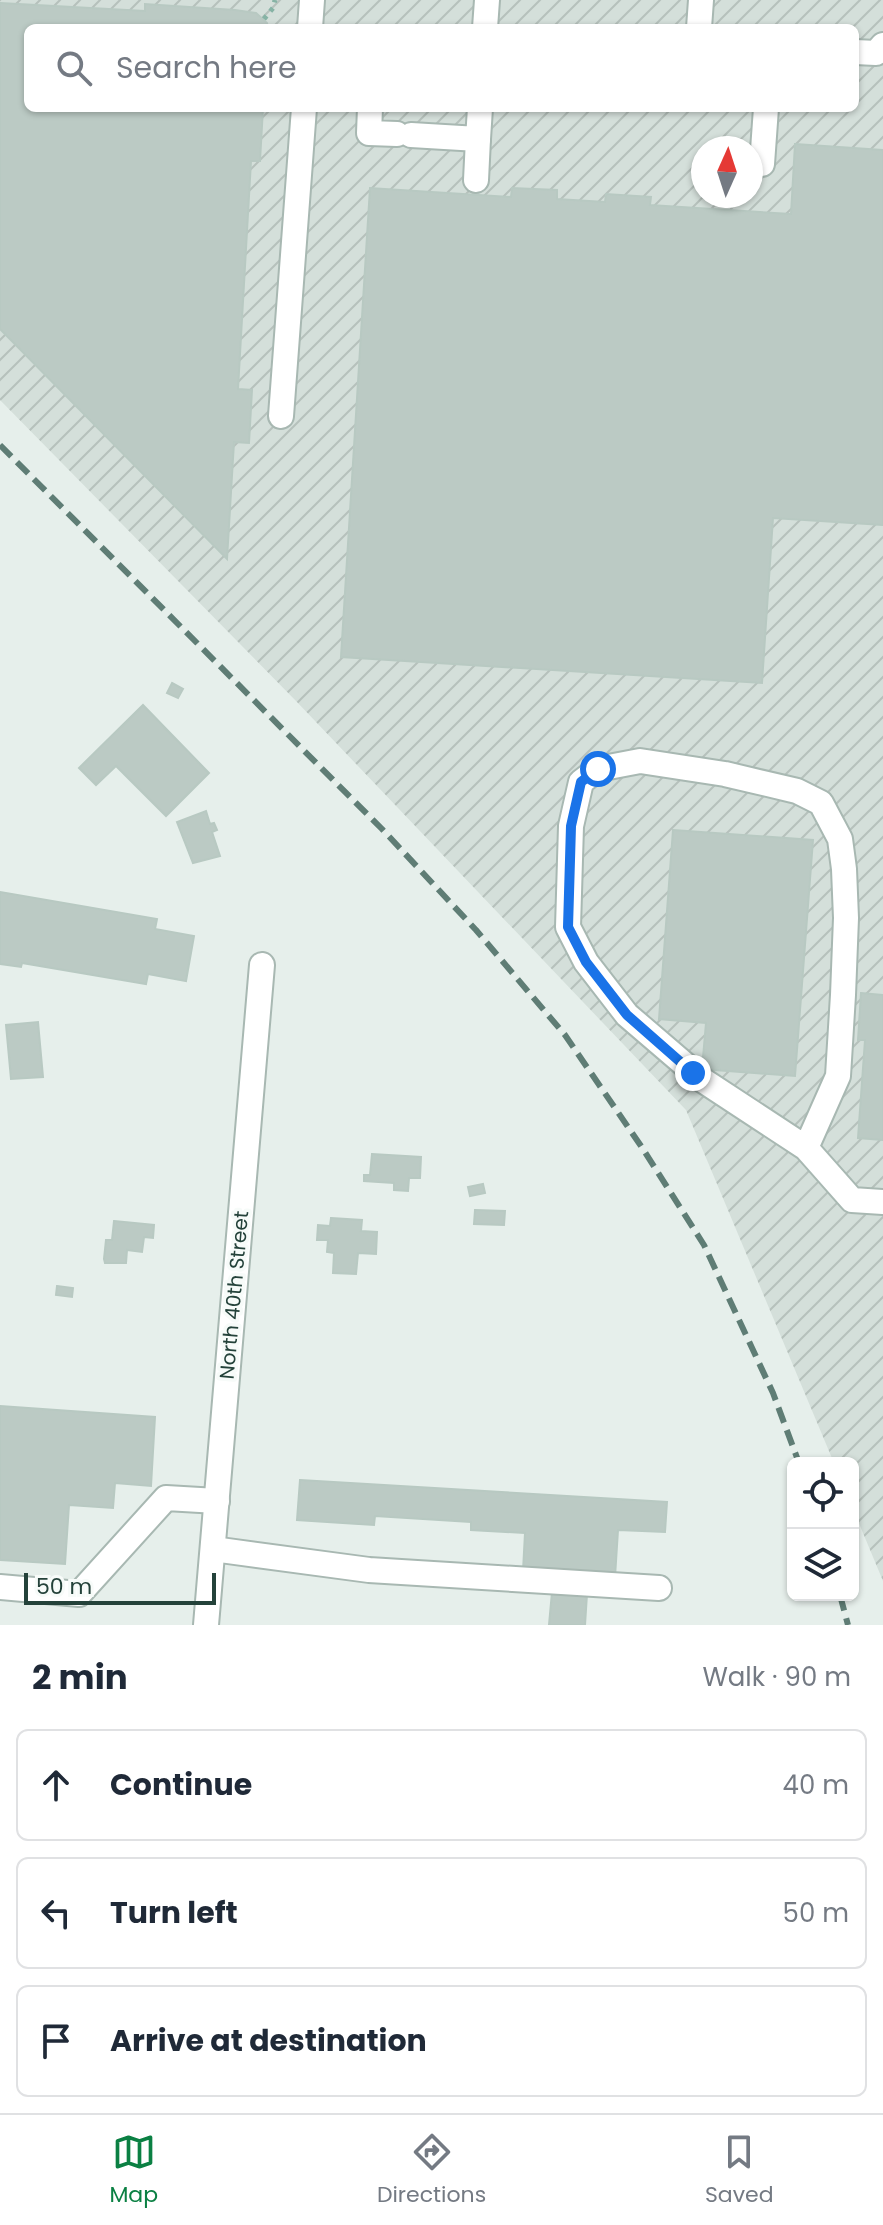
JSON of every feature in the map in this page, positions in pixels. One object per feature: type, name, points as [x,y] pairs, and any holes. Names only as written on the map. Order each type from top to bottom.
[{"type":"street","points":[[310,24],[312,0]]},
{"type":"street","points":[[485,24],[487,0]]},
{"type":"street","points":[[699,24],[701,0]]},
{"type":"street","points":[[859,52],[876,53],[883,45]]},
{"type":"street","points":[[281,416],[304,112]]},
{"type":"street","points":[[370,112],[369,133],[478,139]]},
{"type":"street","points":[[476,180],[480,112]]},
{"type":"street","points":[[763,150],[766,112]]},
{"type":"street","points":[[806,1148],[838,1076],[843,995],[844,869],[840,839],[821,803],[797,791],[677,766],[640,761],[598,769],[581,782],[571,826],[568,927],[586,962],[627,1015],[693,1073],[806,1148],[852,1200],[883,1202]]},
{"type":"street","name":"North 40th Street","points":[[206,1625],[262,965]]},
{"type":"street","points":[[0,1587],[79,1594],[166,1498],[217,1501]]},
{"type":"street","points":[[213,1549],[369,1570],[659,1588]]},
{"type":"path","points":[[264,19],[275,0]]},
{"type":"shaded area","points":[[0,0],[883,0],[883,1581],[859,1523],[859,1457],[831,1457],[686,1110],[296,701],[0,400]]},
{"type":"building","points":[[0,3],[145,11],[145,4],[256,13],[267,24],[24,24],[24,112],[263,112],[260,161],[251,161],[238,389],[252,390],[249,443],[234,442],[227,559],[0,329]]},
{"type":"building","points":[[795,144],[883,150],[883,525],[773,518],[762,683],[341,657],[370,188],[511,197],[512,188],[557,190],[557,199],[605,202],[606,194],[651,197],[650,205],[791,214]]},
{"type":"building","points":[[172,683],[183,689],[178,698],[167,693]]},
{"type":"building","points":[[143,705],[209,773],[166,816],[116,766],[96,785],[79,768]]},
{"type":"building","points":[[206,811],[210,824],[214,823],[217,830],[212,832],[220,856],[193,863],[177,822]]},
{"type":"building","points":[[673,830],[813,840],[795,1076],[702,1069],[706,1023],[659,1019]]},
{"type":"building","points":[[0,892],[157,919],[155,929],[194,936],[186,981],[148,974],[146,984],[22,963],[21,967],[0,964]]},
{"type":"building","points":[[861,993],[883,995],[883,1140],[858,1138],[865,1040],[858,1040]]},
{"type":"building","points":[[38,1022],[43,1077],[11,1079],[6,1025]]},
{"type":"building","points":[[372,1154],[421,1157],[420,1178],[409,1178],[408,1191],[394,1190],[394,1183],[364,1181],[364,1175],[370,1175]]},
{"type":"building","points":[[483,1184],[485,1193],[470,1196],[468,1187]]},
{"type":"building","points":[[475,1210],[505,1211],[504,1225],[474,1224]]},
{"type":"building","points":[[331,1218],[362,1220],[361,1231],[377,1232],[376,1254],[358,1253],[356,1274],[333,1273],[334,1253],[327,1252],[328,1240],[317,1240],[318,1225],[330,1226]]},
{"type":"building","points":[[114,1221],[154,1225],[153,1238],[144,1237],[142,1252],[127,1250],[126,1263],[105,1263],[106,1240],[112,1240]]},
{"type":"building","points":[[57,1286],[73,1288],[72,1297],[56,1295]]},
{"type":"building","points":[[0,1406],[155,1417],[151,1486],[115,1483],[113,1508],[69,1505],[65,1564],[0,1560]]},
{"type":"building","points":[[300,1480],[667,1502],[665,1532],[618,1530],[615,1577],[523,1571],[525,1533],[471,1530],[471,1522],[375,1516],[374,1525],[297,1520]]},
{"type":"building","points":[[552,1592],[587,1594],[585,1625],[549,1625]]},
{"type":"railway","points":[[0,445],[382,829],[476,930],[565,1035],[704,1245],[773,1393],[797,1457]]},
{"type":"railway","points":[[842,1601],[848,1625]]},
{"type":"route","points":[[598,769],[581,782],[571,826],[568,927],[586,962],[627,1015],[693,1073]]}]
